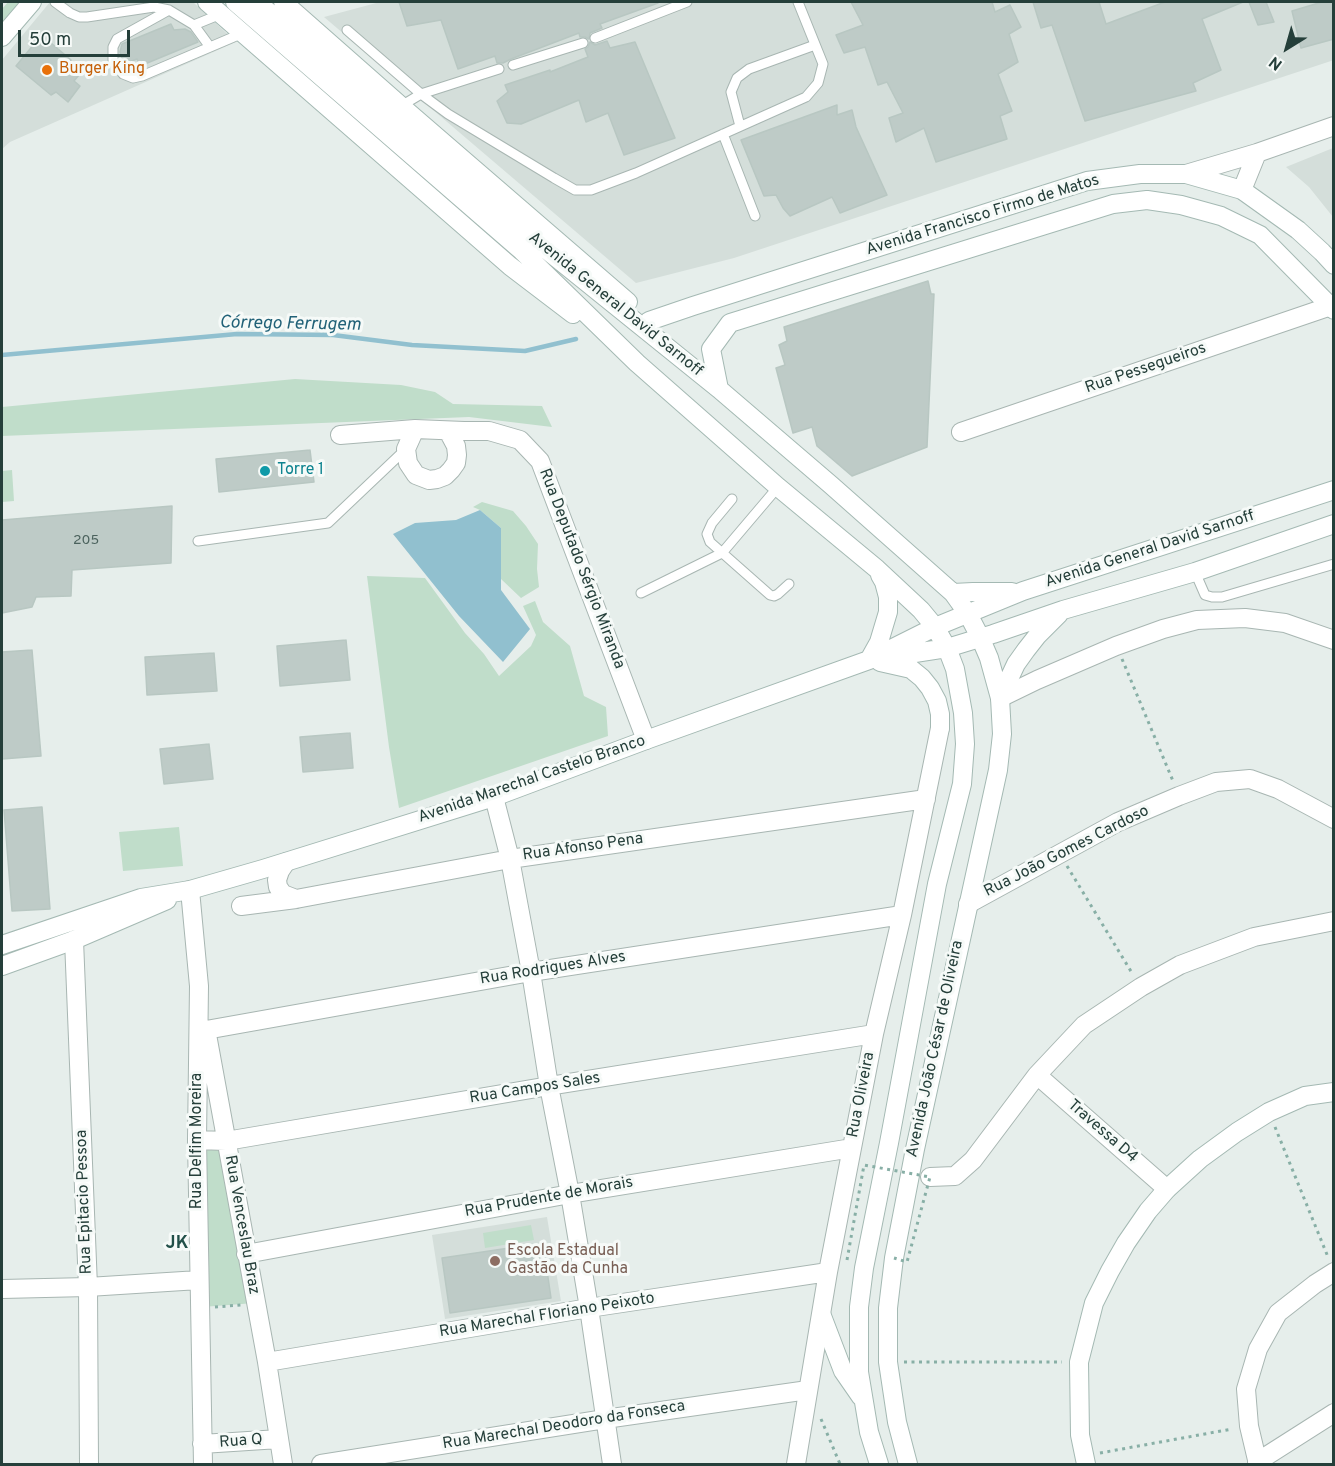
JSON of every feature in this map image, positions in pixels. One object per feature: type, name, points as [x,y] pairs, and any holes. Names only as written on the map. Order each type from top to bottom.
[{"type":"street","points":[[2,37],[32,2]]},
{"type":"street","points":[[207,2],[510,266],[637,363]]},
{"type":"street","name":"Avenida General David Sarnoff","points":[[236,2],[522,251],[637,363],[778,488],[877,569],[921,610],[935,627],[947,648],[1063,610],[1195,572],[1334,524]]},
{"type":"street","name":"Avenida General David Sarnoff","points":[[257,2],[533,239],[718,389],[831,485],[953,593],[968,614],[980,638]]},
{"type":"street","points":[[287,2],[401,106],[650,321],[676,347],[686,363]]},
{"type":"street","points":[[1186,174],[1257,153],[1334,126]]},
{"type":"street","points":[[1242,190],[1257,153]]},
{"type":"street","name":"Avenida Francisco Firmo de Matos","points":[[650,321],[1087,181],[1140,174],[1186,174],[1242,190],[1298,230],[1334,265]]},
{"type":"street","name":"Avenida Francisco Firmo de Matos","points":[[718,389],[711,349],[730,323],[1113,204],[1147,200],[1181,205],[1221,216],[1260,235],[1332,308]]},
{"type":"street","name":"Rua Pessegueiros","points":[[961,432],[1332,308]]},
{"type":"street","points":[[415,429],[406,449],[408,463],[416,475],[429,480],[445,476],[456,463],[456,446],[448,430]]},
{"type":"street","name":"Rua Deputado Sérgio Miranda","points":[[340,435],[415,429],[489,431],[519,440],[540,461],[646,740]]},
{"type":"street","name":"Avenida General David Sarnoff","points":[[935,627],[1023,591],[1334,490]]},
{"type":"street","points":[[877,569],[888,597],[888,612],[879,642],[869,660],[910,669],[922,678],[936,701],[940,714],[940,728]]},
{"type":"street","points":[[953,593],[1023,591]]},
{"type":"street","points":[[1000,698],[1016,664],[1026,650],[1063,610]]},
{"type":"street","points":[[1000,698],[1116,646],[1163,629],[1197,620],[1245,618],[1286,623],[1334,640]]},
{"type":"street","name":"Avenida Marechal Castelo Branco","points":[[2,945],[141,898],[190,890],[494,797],[869,660],[935,627]]},
{"type":"street","name":"Avenida João César de Oliveira","points":[[908,1464],[897,1422],[888,1362],[888,1308],[894,1258],[915,1149],[998,770],[1002,734],[1000,698],[989,658],[980,638]]},
{"type":"street","name":"Avenida Marechal Castelo Branco","points":[[869,660],[947,648]]},
{"type":"street","name":"Avenida João César de Oliveira","points":[[879,1464],[869,1432],[859,1372],[859,1307],[864,1268],[937,884],[962,783],[965,744],[963,713],[947,648]]},
{"type":"street","name":"Rua Oliveira","points":[[796,1464],[828,1272],[874,1034],[902,915],[940,728],[955,673]]},
{"type":"street","name":"Rua João Gomes Cardoso","points":[[968,904],[1118,822],[1216,782],[1250,780],[1278,789],[1334,819]]},
{"type":"street","points":[[494,797],[510,859],[531,972],[589,1308],[612,1464]]},
{"type":"street","name":"Rua Afonso Pena","points":[[241,906],[296,899],[510,859],[926,799]]},
{"type":"street","points":[[286,862],[277,880],[278,887],[283,894],[296,899]]},
{"type":"street","name":"Avenida Marechal Castelo Branco","points":[[2,966],[74,940],[190,890]]},
{"type":"street","name":"Rua Delfim Moreira","points":[[190,890],[199,986],[197,1140],[203,1464]]},
{"type":"street","name":"Rua Rodrigues Alves","points":[[206,1030],[531,972],[902,915]]},
{"type":"street","points":[[930,1177],[955,1176],[973,1160],[1036,1075],[1084,1025],[1141,987],[1180,965],[1254,937],[1334,921]]},
{"type":"street","name":"Rua Epitacio Pessoa","points":[[74,940],[88,1287],[89,1464]]},
{"type":"street","name":"Rua Venceslau Braz","points":[[199,986],[267,1362],[283,1464]]},
{"type":"street","name":"Rua Campos Sales","points":[[197,1140],[226,1141],[874,1034]]},
{"type":"street","name":"Travessa D4","points":[[1036,1075],[1167,1189]]},
{"type":"street","points":[[1084,1460],[1080,1436],[1079,1362],[1094,1304],[1126,1243],[1148,1211],[1167,1189],[1200,1159],[1237,1132],[1269,1112],[1305,1096],[1334,1092]]},
{"type":"street","name":"Rua Prudente de Morais","points":[[246,1254],[570,1194],[852,1148]]},
{"type":"street","points":[[1331,1266],[1315,1284],[1278,1313],[1258,1349],[1246,1389],[1249,1426],[1257,1463],[1334,1413]]},
{"type":"street","name":"Rua Marechal Floriano Peixoto","points":[[267,1362],[589,1308],[828,1272]]},
{"type":"street","points":[[2,1290],[200,1280]]},
{"type":"street","points":[[822,1316],[843,1371],[864,1402]]},
{"type":"street","name":"Rua Marechal Deodoro da Fonseca","points":[[321,1464],[605,1419],[808,1390]]},
{"type":"street","name":"Rua Q","points":[[202,1444],[279,1439]]},
{"type":"lane","points":[[55,2],[70,13],[87,17],[154,7],[169,10],[194,25],[210,47]]},
{"type":"lane","points":[[595,38],[687,2]]},
{"type":"lane","points":[[347,30],[421,94],[448,114],[575,190],[591,190],[636,173],[806,97],[819,83],[823,64],[798,2]]},
{"type":"lane","points":[[169,10],[117,39],[113,47],[113,60],[123,74],[133,78],[142,76],[243,33]]},
{"type":"lane","points":[[194,25],[221,14]]},
{"type":"lane","points":[[513,65],[583,43]]},
{"type":"lane","points":[[740,126],[732,92],[737,78],[749,69],[815,45]]},
{"type":"lane","points":[[401,106],[421,94],[500,69]]},
{"type":"lane","points":[[723,134],[755,216]]},
{"type":"lane","points":[[198,540],[328,523],[406,449]]},
{"type":"lane","points":[[641,593],[722,553],[778,488]]},
{"type":"lane","points":[[732,499],[711,523],[707,534],[710,542],[770,595],[778,594],[789,584]]},
{"type":"lane","points":[[1195,572],[1205,595],[1222,597],[1334,564]]},
{"type":"path","points":[[1116,646],[1179,796]]},
{"type":"path","points":[[1060,853],[1141,987]]},
{"type":"path","points":[[1269,1112],[1331,1266]]},
{"type":"path","points":[[847,1260],[864,1166],[930,1177],[908,1262],[894,1258]]},
{"type":"path","points":[[200,1309],[255,1304]]},
{"type":"path","points":[[888,1362],[1079,1362]]},
{"type":"path","points":[[808,1390],[840,1464]]},
{"type":"path","points":[[1084,1460],[1249,1426]]},
{"type":"shaded area","points":[[50,2],[193,2],[236,42],[10,142],[2,149],[2,60]]},
{"type":"shaded area","points":[[380,2],[1333,2],[1334,60],[734,258],[636,283],[324,17]]},
{"type":"shaded area","points":[[1333,148],[1333,217],[1309,187],[1286,167]]},
{"type":"shaded area","name":"Escola Estadual Gastão da Cunha","points":[[547,1217],[561,1301],[445,1319],[432,1235]]},
{"type":"green space","points":[[8,2],[22,2],[2,25],[2,9]]},
{"type":"green space","points":[[295,379],[401,385],[435,392],[453,404],[542,406],[552,427],[469,417],[2,436],[2,407]]},
{"type":"green space","points":[[12,470],[14,501],[2,502],[2,471]]},
{"type":"green space","points":[[482,502],[513,511],[538,544],[539,587],[521,598],[501,579],[501,528],[480,510],[473,507]]},
{"type":"green space","points":[[367,576],[425,578],[499,676],[531,646],[536,635],[523,606],[535,601],[543,622],[570,646],[584,696],[606,707],[608,736],[399,808]]},
{"type":"green space","points":[[179,827],[183,866],[123,871],[119,832]]},
{"type":"green space","points":[[197,1141],[225,1142],[255,1303],[202,1307]]},
{"type":"green space","points":[[531,1225],[534,1240],[485,1248],[483,1233]]},
{"type":"water","points":[[480,510],[501,528],[501,590],[530,629],[503,662],[459,616],[393,534],[415,523],[456,520]]},
{"type":"building","points":[[399,2],[658,3],[600,24],[602,28],[590,33],[589,39],[580,37],[579,33],[503,63],[497,63],[495,56],[458,69],[441,20],[407,26]]},
{"type":"building","points":[[851,2],[992,2],[995,12],[1010,5],[1021,27],[1009,34],[1018,62],[998,74],[1012,111],[1000,116],[1007,139],[936,162],[924,128],[896,142],[889,118],[903,113],[887,82],[878,85],[865,47],[844,53],[836,35],[863,25]]},
{"type":"building","points":[[1033,2],[1099,2],[1106,24],[1165,2],[1243,2],[1202,19],[1221,70],[1193,83],[1196,91],[1085,121],[1052,25],[1041,28]]},
{"type":"building","points":[[1249,2],[1266,2],[1274,22],[1258,25]]},
{"type":"building","points":[[1322,2],[1334,2],[1334,39],[1301,48],[1292,11]]},
{"type":"building","points":[[171,24],[174,30],[185,29],[191,32],[198,42],[140,66],[137,59],[124,64],[120,52],[122,44]]},
{"type":"building","name":"Burger King","points":[[39,38],[48,46],[51,43],[71,60],[67,65],[79,75],[74,81],[80,86],[68,102],[56,92],[51,95],[16,66]]},
{"type":"building","points":[[607,41],[610,48],[635,42],[675,138],[624,155],[608,113],[586,122],[579,100],[521,124],[507,123],[497,101],[508,92],[505,85],[550,70],[550,72],[588,57],[585,49],[590,42],[595,45]]},
{"type":"building","points":[[837,105],[837,115],[852,110],[856,127],[887,195],[840,213],[832,197],[790,216],[776,195],[764,196],[741,140]]},
{"type":"building","points":[[928,281],[931,294],[934,294],[927,447],[852,476],[817,446],[812,427],[793,433],[776,368],[785,365],[779,345],[787,341],[784,327]]},
{"type":"building","name":"Torre 1","points":[[310,450],[314,482],[219,492],[216,459]]},
{"type":"building","points":[[172,506],[171,563],[72,570],[71,596],[36,597],[32,607],[2,613],[2,520]]},
{"type":"building","points":[[346,640],[350,680],[280,686],[277,646]]},
{"type":"building","points":[[32,650],[41,756],[2,759],[2,652]]},
{"type":"building","points":[[214,653],[217,691],[147,695],[145,657]]},
{"type":"building","points":[[350,733],[353,768],[303,772],[300,737]]},
{"type":"building","points":[[209,744],[213,779],[164,784],[160,749]]},
{"type":"building","points":[[42,807],[50,909],[12,911],[4,810]]},
{"type":"building","points":[[543,1243],[551,1298],[450,1313],[442,1258]]},
{"type":"waterway","name":"Córrego Ferrugem","points":[[2,355],[237,334],[333,335],[412,345],[525,351],[576,339]]},
{"type":"place","name":"Burger King","points":[[47,70]]},
{"type":"place","name":"Torre 1","points":[[265,471]]},
{"type":"place","name":"Escola Estadual Gastão da Cunha","points":[[495,1261]]},
{"type":"district","name":"JK","points":[[177,1244]]}]
